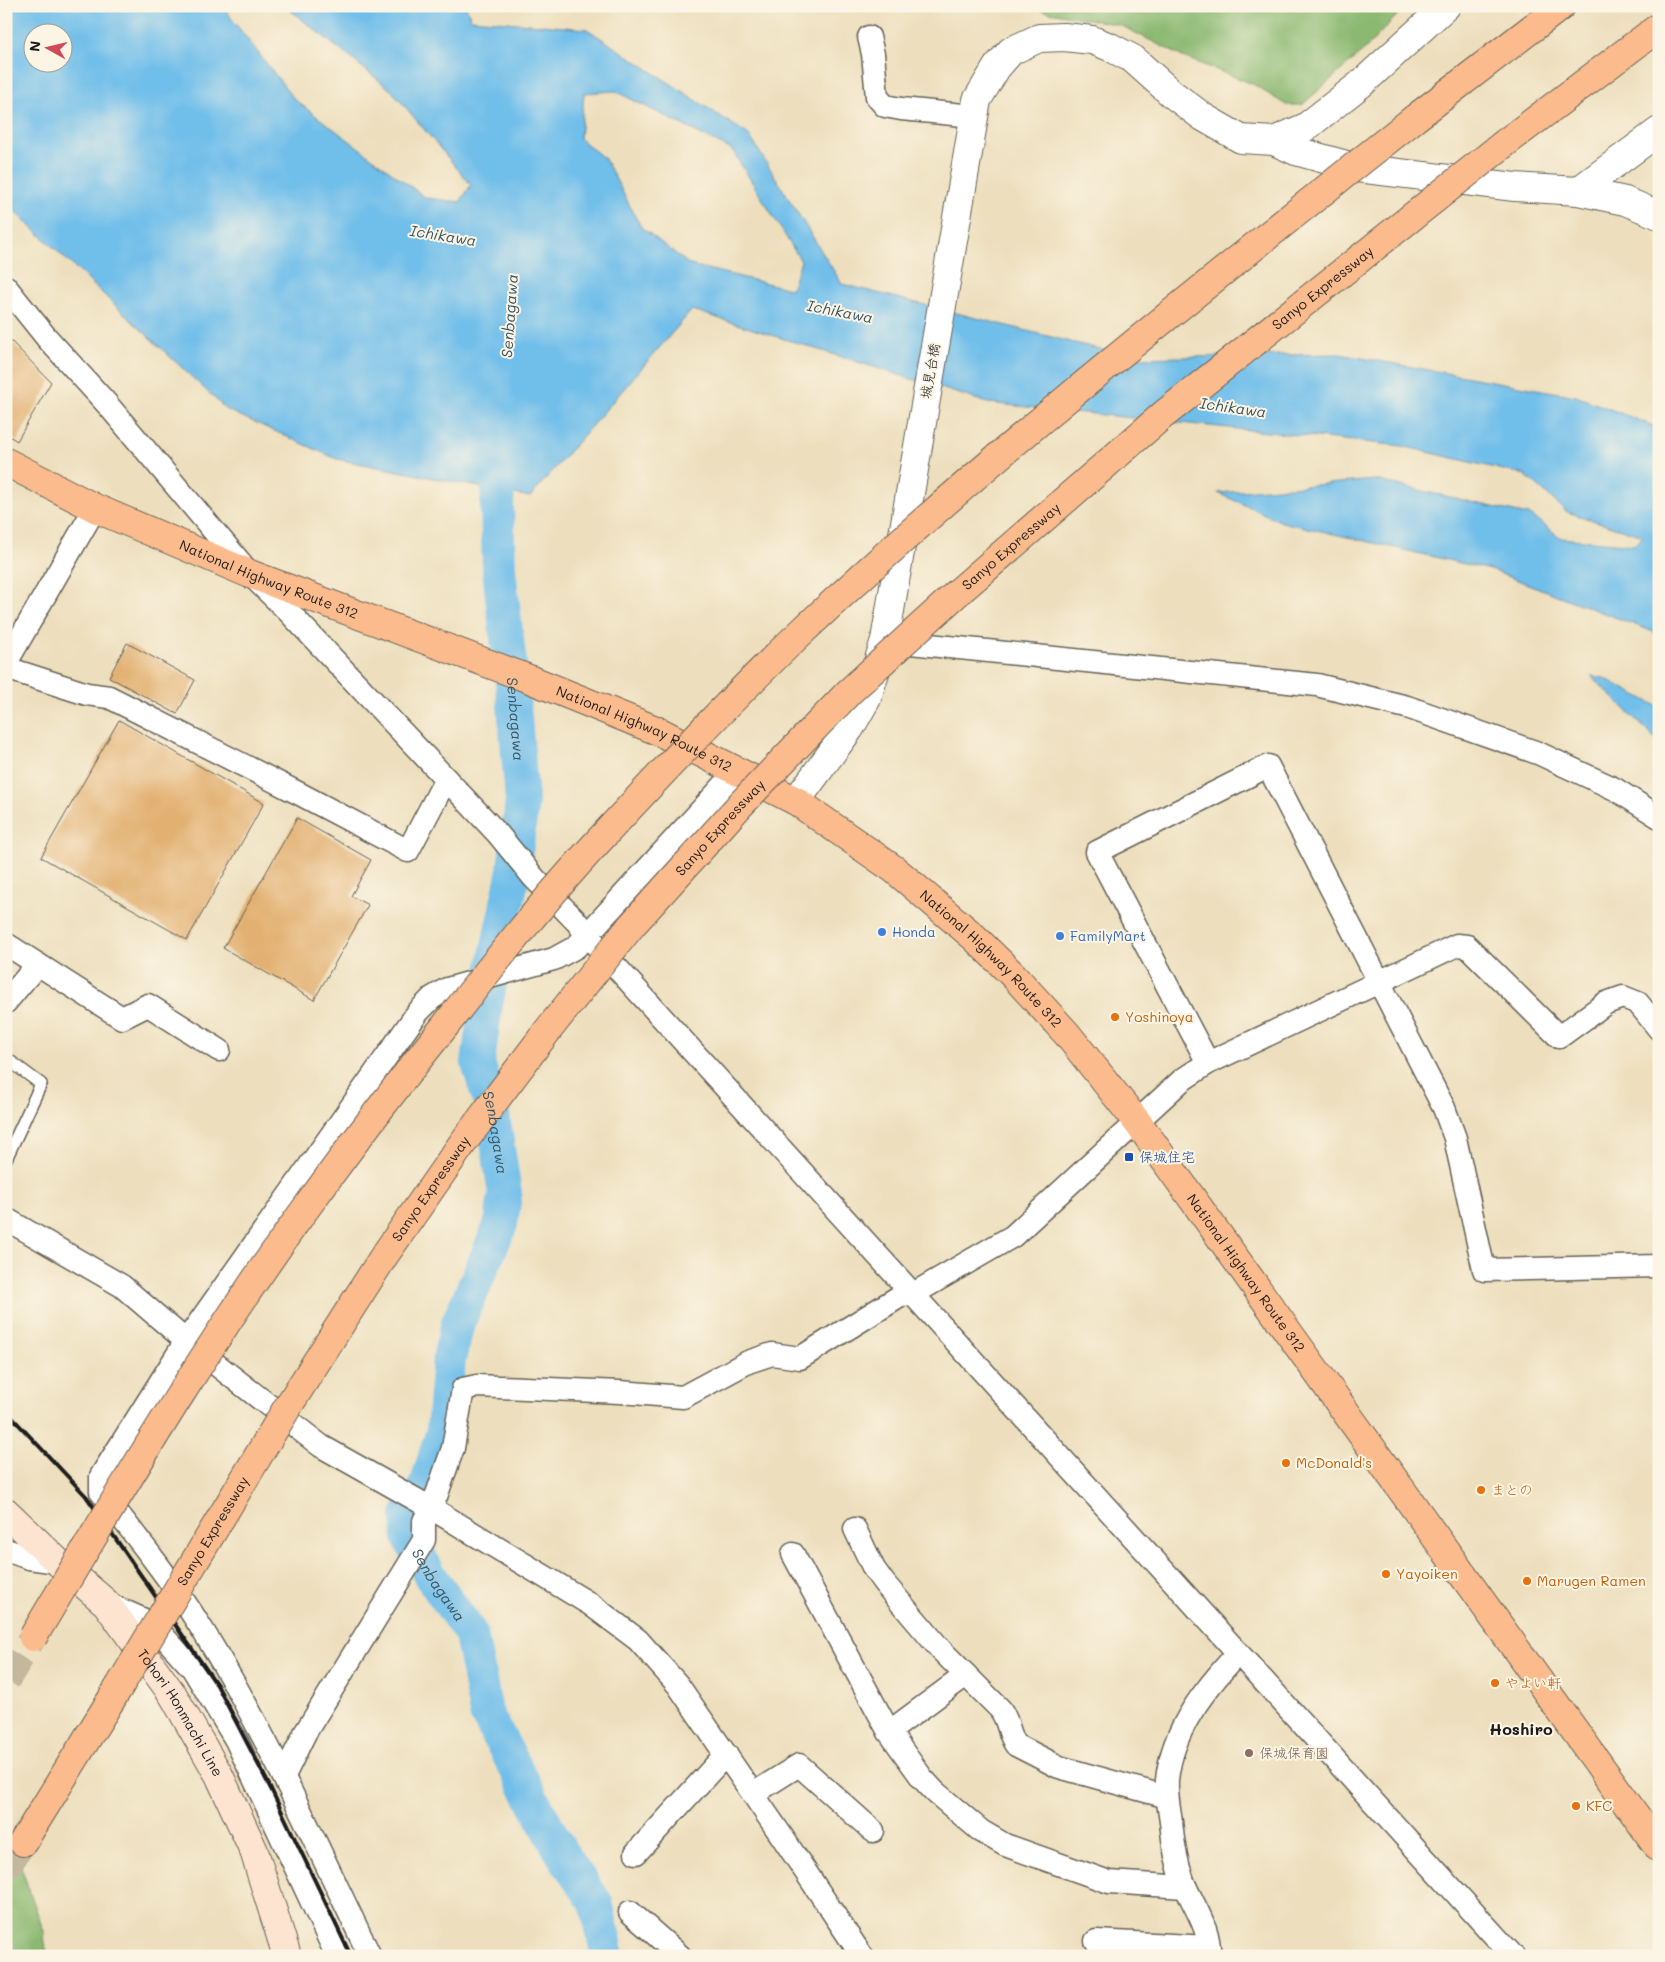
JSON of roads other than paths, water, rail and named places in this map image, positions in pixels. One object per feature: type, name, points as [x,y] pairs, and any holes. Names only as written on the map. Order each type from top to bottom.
[{"type":"highway","points":[[33,1638],[123,1487],[212,1346],[304,1210],[402,1080],[510,943],[602,837],[790,643],[909,534],[1024,434],[1192,295],[1414,119],[1561,6]]},
{"type":"highway","name":"Sanyo Expressway","points":[[23,1842],[287,1408],[384,1256],[462,1144],[548,1030],[632,925],[741,804],[849,692],[955,595],[1163,415],[1505,143],[1659,27]]},
{"type":"highway","name":"National Highway Route 312","points":[[6,462],[95,508],[250,574],[532,680],[658,731],[796,801],[895,870],[974,937],[1014,976],[1068,1034],[1138,1123],[1659,1848]]},
{"type":"main road","name":"Tohori Honmachi Line","points":[[6,1512],[58,1562],[106,1604],[173,1695],[220,1775],[254,1851],[287,1956]]},
{"type":"street","points":[[1274,141],[1306,127],[1355,89],[1446,6]]},
{"type":"street","points":[[869,37],[873,54],[877,97],[885,106],[974,116]]},
{"type":"street","name":"城見台橋","points":[[796,801],[850,728],[867,698],[885,633],[977,100],[997,67],[1011,51],[1039,38],[1064,37],[1092,40],[1128,56],[1171,93],[1203,117],[1241,139],[1274,141]]},
{"type":"street","points":[[1578,191],[1659,131]]},
{"type":"street","points":[[1274,141],[1296,151],[1357,168],[1515,187],[1578,191],[1625,201],[1659,215]]},
{"type":"street","points":[[6,287],[46,337],[108,404],[250,574],[498,834],[534,878],[576,921],[1513,1956]]},
{"type":"street","points":[[6,663],[95,508]]},
{"type":"street","points":[[885,633],[1317,685],[1407,707],[1538,753],[1615,789],[1659,817]]},
{"type":"street","points":[[6,668],[87,694],[109,697],[408,851],[446,779]]},
{"type":"street","points":[[1208,1063],[1097,852],[1268,766],[1444,1108],[1455,1138],[1484,1270],[1659,1266]]},
{"type":"street","points":[[370,1956],[284,1776],[241,1696],[201,1628],[142,1543],[101,1492],[101,1476],[186,1342],[407,1026],[432,998],[447,989],[554,959],[576,947],[737,771]]},
{"type":"street","points":[[6,944],[122,1018],[148,1005],[219,1050]]},
{"type":"street","points":[[284,1776],[305,1733],[424,1540],[424,1521],[432,1508],[453,1448],[462,1389],[477,1386],[620,1392],[683,1398],[748,1362],[772,1354],[800,1358],[902,1296],[913,1294],[970,1263],[1013,1236],[1138,1123],[1182,1080],[1208,1063],[1457,945],[1467,946],[1559,1037],[1606,1003],[1623,997],[1638,1003],[1659,1029]]},
{"type":"street","points":[[6,1002],[38,965]]},
{"type":"street","points":[[6,1219],[122,1286],[186,1342],[321,1446],[432,1508],[590,1604],[638,1640],[678,1685],[862,1956]]},
{"type":"street","points":[[855,1529],[874,1569],[884,1584],[941,1650],[1005,1715],[1012,1739],[1020,1748],[1059,1767],[1167,1797]]},
{"type":"street","points":[[6,1550],[29,1558],[58,1562]]},
{"type":"street","points":[[793,1554],[889,1732],[922,1778],[935,1792],[992,1839],[1005,1845],[1109,1882],[1186,1887]]},
{"type":"street","points":[[106,1604],[142,1619],[157,1629],[192,1669],[236,1740],[338,1956]]},
{"type":"street","points":[[1096,1941],[1209,1951],[1205,1927],[1178,1866],[1167,1797],[1167,1781],[1173,1751],[1186,1722],[1210,1685],[1238,1653]]},
{"type":"street","points":[[889,1732],[966,1675]]},
{"type":"street","points":[[636,1853],[726,1754]]},
{"type":"street","points":[[753,1794],[799,1765],[873,1831]]},
{"type":"street","points":[[630,1912],[680,1956]]},
{"type":"lane","points":[[6,1058],[41,1084],[6,1159]]},
{"type":"water","name":"Ichikawa","points":[[6,6],[224,6],[231,18],[295,100],[426,198],[460,202],[471,185],[391,90],[285,6],[466,6],[471,19],[587,29],[749,135],[842,284],[1134,358],[1339,354],[1576,396],[1659,428],[1659,634],[1491,570],[1282,522],[1218,493],[1375,480],[1532,516],[1561,538],[1634,545],[1643,536],[1567,512],[1525,475],[1402,446],[988,403],[692,310],[530,497],[337,459],[227,410],[6,203]],"holes":[[[615,91],[732,150],[801,261],[791,289],[690,265],[641,227],[605,159],[580,139],[584,93]]]},
{"type":"water","points":[[1591,676],[1604,678],[1659,707],[1659,742]]},
{"type":"waterway","name":"Senbagawa","points":[[501,445],[497,504],[499,570],[512,682],[522,801],[514,870],[485,1009],[478,1063],[492,1108],[505,1194],[501,1224],[458,1323],[449,1359],[443,1430],[427,1483],[408,1515],[409,1538],[431,1577],[471,1634],[486,1713],[561,1852],[596,1903],[608,1956]]},
{"type":"tunnel","points":[[6,1680],[33,1637]]},
{"type":"tunnel","points":[[6,1868],[23,1842]]},
{"type":"railway","points":[[6,1411],[86,1496],[217,1685],[271,1789],[351,1956]]},
{"type":"place","name":"Honda","points":[[882,932]]},
{"type":"place","name":"FamilyMart","points":[[1060,936]]},
{"type":"place","name":"Yoshinoya","points":[[1115,1017]]},
{"type":"place","name":"保城住宅","points":[[1129,1157]]},
{"type":"place","name":"McDonald's","points":[[1286,1463]]},
{"type":"place","name":"まとの","points":[[1481,1490]]},
{"type":"place","name":"Yayoiken","points":[[1386,1574]]},
{"type":"place","name":"Marugen Ramen","points":[[1527,1581]]},
{"type":"place","name":"やよい軒","points":[[1495,1683]]},
{"type":"place","name":"保城保育園","points":[[1249,1753]]},
{"type":"place","name":"KFC","points":[[1576,1806]]},
{"type":"district","name":"Hoshiro","points":[[1521,1729]]}]
